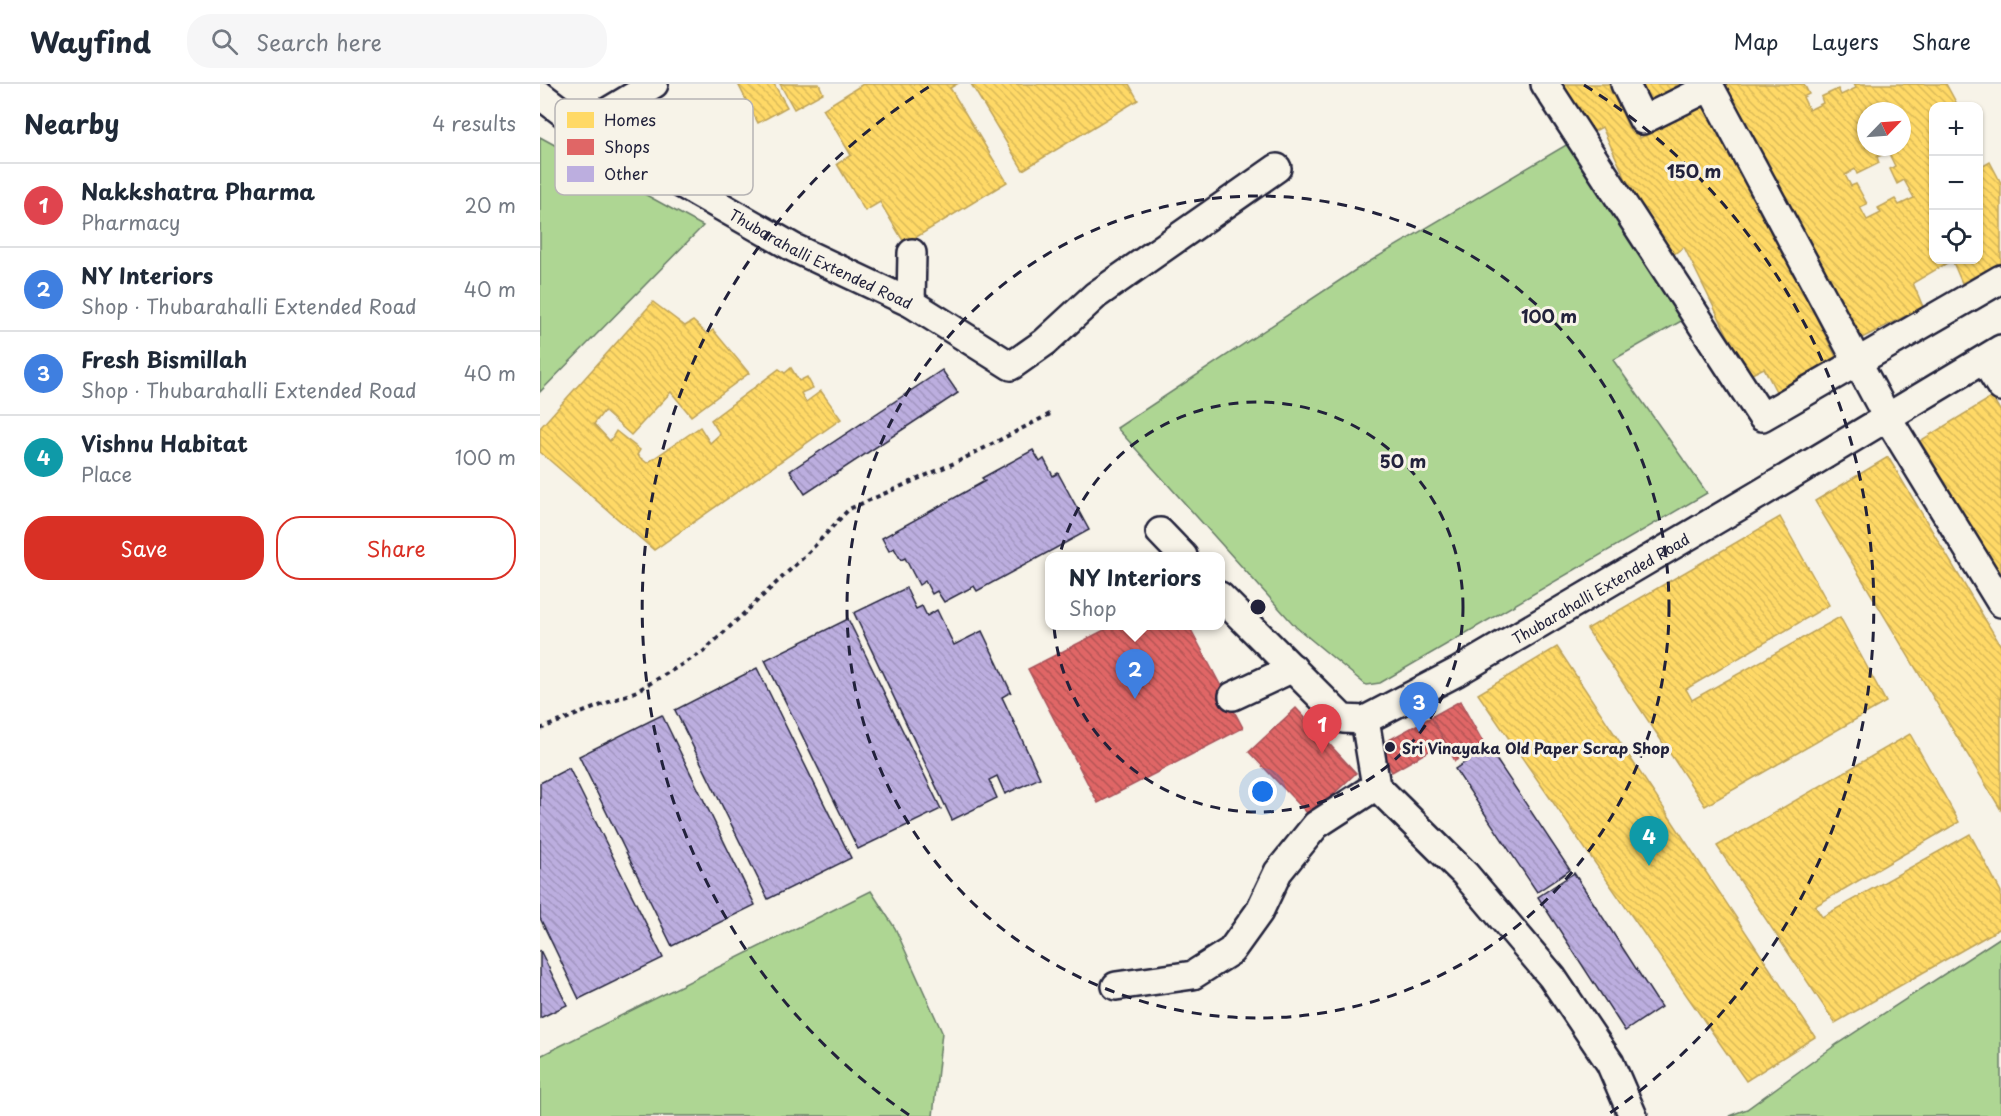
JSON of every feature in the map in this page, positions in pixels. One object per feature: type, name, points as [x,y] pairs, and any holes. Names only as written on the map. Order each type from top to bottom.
[{"type":"street","points":[[629,99],[654,84]]},
{"type":"street","points":[[1545,84],[1762,417],[2001,279]]},
{"type":"street","points":[[1625,84],[1643,120],[1710,87],[1887,417],[2001,603]]},
{"type":"street","name":"Thubarahalli Extended Road","points":[[540,94],[555,106]]},
{"type":"street","name":"Thubarahalli Extended Road","points":[[701,195],[794,248],[911,303],[1011,366],[1045,342],[1096,295],[1277,168]]},
{"type":"street","points":[[911,303],[912,253]]},
{"type":"street","points":[[1993,354],[2001,387]]},
{"type":"street","name":"Thubarahalli Extended Road","points":[[1365,720],[1457,672],[1993,354]]},
{"type":"street","points":[[1160,532],[1179,552]]},
{"type":"street","points":[[1225,600],[1343,719],[1365,720],[1376,786],[1465,874],[1552,977],[1610,1063],[1633,1116]]},
{"type":"street","points":[[1233,696],[1293,668]]},
{"type":"street","points":[[1116,986],[1193,975],[1231,951],[1259,912],[1278,872],[1316,825],[1376,786]]},
{"type":"path","points":[[540,729],[637,691],[703,652],[808,553],[849,509],[959,461],[1052,413]]},
{"type":"green space","points":[[540,137],[555,145],[555,195],[646,195],[703,226],[540,392]]},
{"type":"green space","points":[[1578,138],[1697,312],[1613,360],[1707,493],[1380,683],[1366,685],[1296,627],[1117,428],[1357,269]]},
{"type":"green space","points":[[871,891],[895,928],[942,1032],[933,1116],[540,1116],[540,1056]]},
{"type":"green space","points":[[2001,937],[2001,1116],[1729,1116],[1747,1109],[1837,1044]]},
{"type":"building: Homes","points":[[738,84],[774,84],[787,107],[758,123],[753,113],[753,99],[746,99]]},
{"type":"building: Homes","points":[[780,84],[819,84],[823,93],[794,109]]},
{"type":"building: Homes","points":[[863,84],[957,84],[950,88],[1007,182],[905,244],[880,202],[865,211],[837,164],[851,155],[823,109]]},
{"type":"building: Homes","points":[[971,84],[1129,84],[1138,100],[1023,170]]},
{"type":"building: Homes","points":[[1555,84],[1612,84],[1628,112],[1623,115],[1630,131],[1636,128],[1640,138],[1653,132],[1649,125],[1664,118],[1667,124],[1708,100],[1840,365],[1780,399],[1764,368],[1748,376],[1684,247],[1671,256],[1662,236],[1654,241],[1602,127],[1591,133],[1586,121],[1577,125]]},
{"type":"building: Homes","points":[[1632,84],[1686,84],[1642,104]]},
{"type":"building: Homes","points":[[1722,84],[1804,84],[1809,94],[1803,97],[1809,110],[1823,103],[1821,97],[1838,89],[1841,95],[1856,88],[1854,84],[1946,84],[1956,102],[1929,102],[1929,264],[1945,264],[1913,283],[1923,307],[1860,339]],"holes":[[[1857,102],[1911,102],[1911,156],[1890,156],[1895,166],[1890,169],[1897,184],[1904,180],[1914,198],[1899,205],[1895,199],[1878,208],[1881,213],[1867,220],[1860,207],[1867,204],[1856,184],[1851,186],[1845,175],[1855,169],[1857,174],[1879,163],[1877,157],[1879,156],[1857,156]]]},
{"type":"building: Homes","points":[[1990,162],[2001,183],[2001,263],[1962,283],[1954,264],[1983,264],[1983,166]]},
{"type":"building: Homes","points":[[653,302],[685,326],[693,321],[707,334],[713,330],[749,373],[691,416],[671,392],[631,435],[604,411],[594,424],[610,441],[616,431],[640,450],[637,455],[647,463],[700,427],[710,443],[720,434],[711,420],[779,369],[785,373],[791,368],[799,381],[807,377],[813,388],[801,393],[806,402],[821,391],[841,419],[654,550],[540,452],[540,428]]},
{"type":"building: Homes","points":[[1992,397],[2001,412],[2001,576],[1920,441]]},
{"type":"building: Homes","points":[[1888,457],[2001,646],[2001,810],[1815,501]]},
{"type":"building: Homes","points":[[1780,517],[1829,605],[1686,689],[1692,700],[1840,617],[1886,702],[1705,806],[1587,629]]},
{"type":"building: Homes","points":[[1557,647],[1815,1037],[1746,1081],[1478,694]]},
{"type":"building: Homes","points":[[1910,734],[1959,822],[1815,906],[1822,917],[1970,834],[2001,892],[2001,928],[1835,1023],[1717,846]]},
{"type":"building: Shops","points":[[1104,630],[1191,630],[1243,728],[1098,803],[1028,669]]},
{"type":"building: Shops","points":[[1460,701],[1484,744],[1455,761],[1431,717]]},
{"type":"building: Shops","points":[[1296,708],[1356,773],[1310,816],[1249,752]]},
{"type":"building: Shops","points":[[1431,717],[1445,742],[1392,772],[1378,746]]},
{"type":"building: Other","points":[[942,370],[958,393],[805,494],[790,471]]},
{"type":"building: Other","points":[[1033,450],[1040,462],[1044,459],[1053,476],[1058,473],[1089,530],[977,591],[974,586],[944,602],[937,591],[932,594],[925,581],[919,585],[905,558],[901,560],[894,548],[889,551],[882,538],[985,481],[982,478]]},
{"type":"building: Other","points":[[906,588],[916,609],[922,606],[927,616],[937,610],[954,645],[982,631],[1011,692],[1002,697],[1040,778],[1005,794],[997,776],[989,780],[997,798],[952,820],[854,613]]},
{"type":"building: Other","points":[[848,619],[941,809],[858,849],[765,660]]},
{"type":"building: Other","points":[[757,668],[851,858],[768,899],[675,710]]},
{"type":"building: Other","points":[[662,715],[755,905],[672,946],[579,756]]},
{"type":"building: Other","points":[[1488,747],[1570,870],[1537,892],[1455,769]]},
{"type":"building: Other","points":[[569,768],[663,958],[579,999],[540,918],[540,783]]},
{"type":"building: Other","points":[[1574,873],[1661,1007],[1625,1031],[1538,897]]},
{"type":"building: Other","points":[[540,950],[567,1005],[540,1018]]},
{"type":"place","name":"NY Interiors","points":[[1135,699]]},
{"type":"place","name":"Fresh Bismillah","points":[[1419,732]]},
{"type":"place","name":"Sri Vinayaka Old Paper Scrap Shop","points":[[1390,747]]},
{"type":"place","name":"Nakkshatra Pharma","points":[[1322,754]]},
{"type":"place","name":"Vishnu Habitat","points":[[1649,866]]}]
